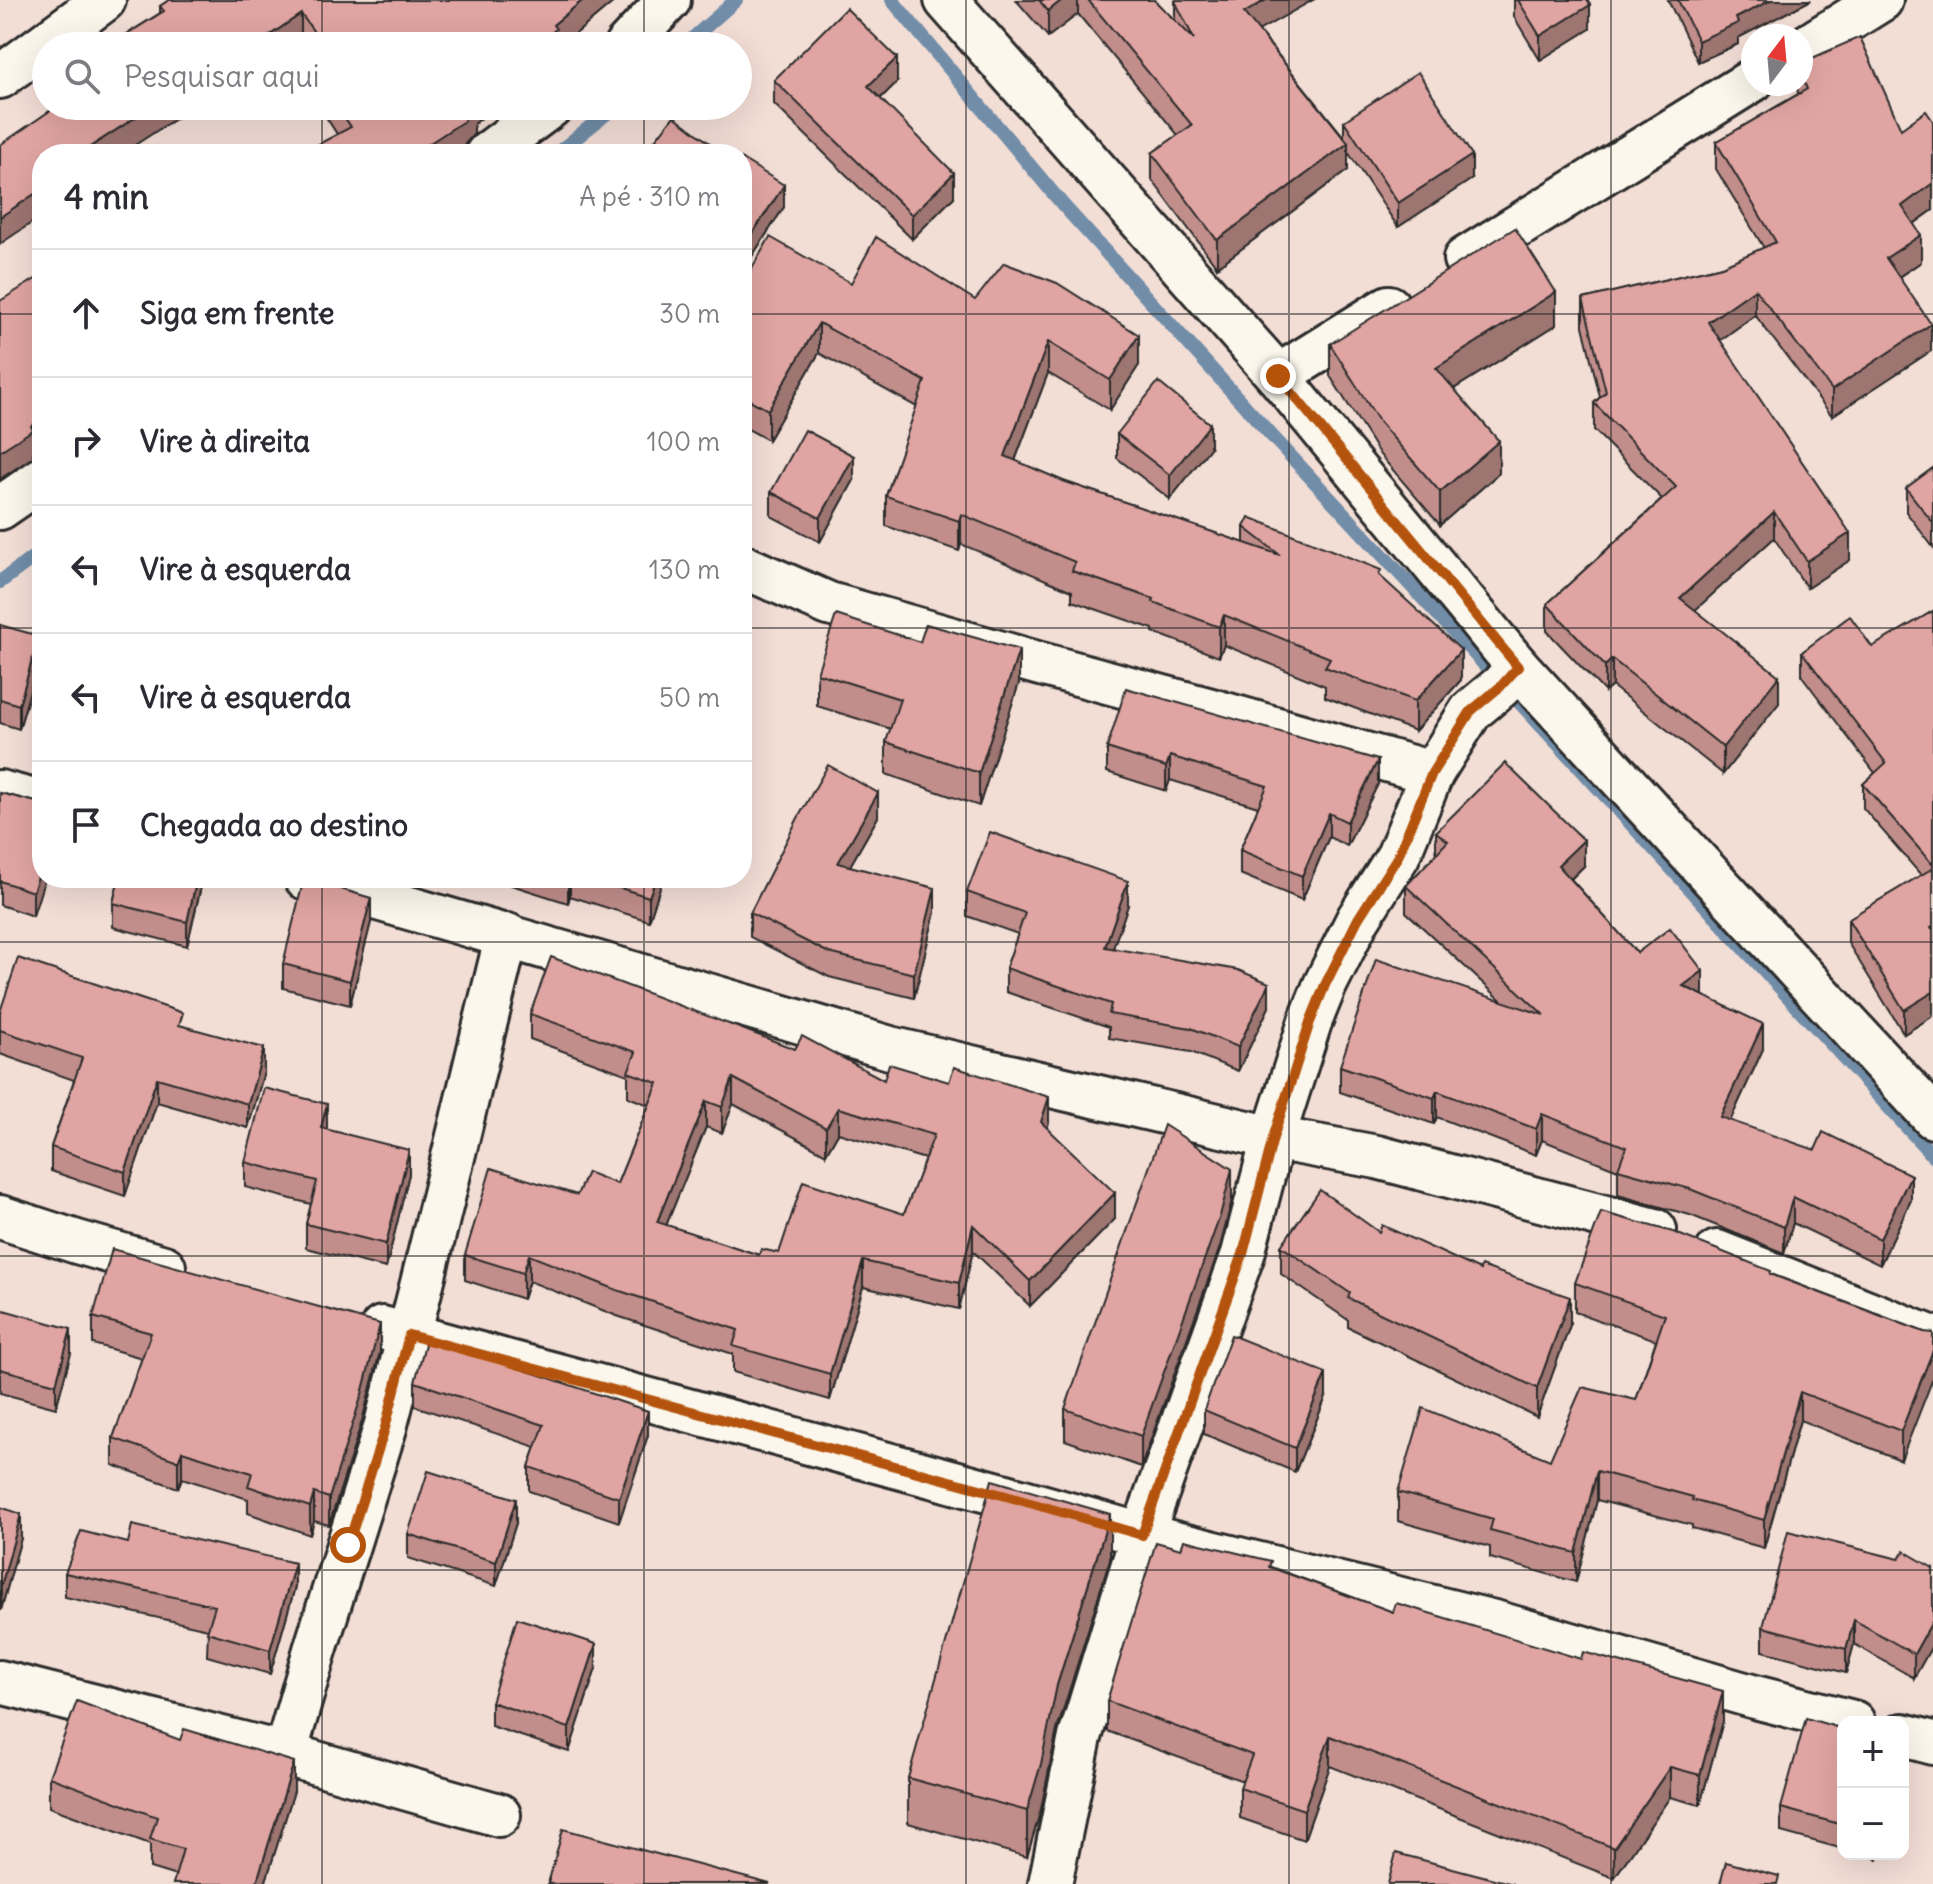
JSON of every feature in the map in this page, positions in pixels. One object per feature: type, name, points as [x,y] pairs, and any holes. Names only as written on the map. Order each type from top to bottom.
[{"type":"street","points":[[61,32],[104,0]]},
{"type":"street","points":[[639,32],[669,0]]},
{"type":"street","points":[[946,0],[1278,376],[1497,688],[1933,1117]]},
{"type":"street","points":[[1813,42],[1881,0]]},
{"type":"street","points":[[0,77],[32,53]]},
{"type":"street","points":[[1278,376],[1741,87]]},
{"type":"street","points":[[500,144],[532,120]]},
{"type":"street","points":[[0,508],[32,486]]},
{"type":"street","points":[[752,570],[829,604],[1432,773]]},
{"type":"street","points":[[1050,1884],[1080,1737],[1142,1535],[1243,1254],[1273,1138],[1310,1022],[1358,919],[1398,856],[1432,773],[1497,688]]},
{"type":"street","points":[[0,792],[32,800]]},
{"type":"street","points":[[341,888],[890,1048],[1273,1138],[1377,1157],[1681,1237],[1933,1338]]},
{"type":"street","points":[[285,1754],[385,1428],[451,1172],[507,935]]},
{"type":"street","points":[[0,1217],[205,1278]]},
{"type":"street","points":[[350,1319],[1142,1535],[1498,1623],[1837,1718]]},
{"type":"street","points":[[0,1682],[285,1754],[499,1815]]},
{"type":"street","points":[[1909,1737],[1933,1743]]},
{"type":"building","points":[[169,0],[583,0],[553,25],[556,29],[552,32],[314,32],[301,14],[275,32],[130,32],[164,11],[160,6]]},
{"type":"building","points":[[1039,0],[1062,0],[1048,11]]},
{"type":"building","points":[[1088,0],[1154,0],[1194,39],[1176,0],[1266,0],[1244,13],[1348,143],[1217,240],[1152,153],[1192,125]]},
{"type":"building","points":[[1518,0],[1587,0],[1590,5],[1540,36]]},
{"type":"building","points":[[1678,0],[1771,0],[1736,18],[1738,23],[1698,41]]},
{"type":"building","points":[[846,8],[897,58],[868,86],[954,173],[912,215],[774,80]]},
{"type":"building","points":[[1860,37],[1901,129],[1926,111],[1933,121],[1933,183],[1902,206],[1921,235],[1886,258],[1931,324],[1832,390],[1755,289],[1708,322],[1850,533],[1807,561],[1774,512],[1680,598],[1779,676],[1723,747],[1612,659],[1605,666],[1547,604],[1676,487],[1594,403],[1606,392],[1583,299],[1722,266],[1776,242],[1716,142],[1795,96],[1813,96],[1813,58]]},
{"type":"building","points":[[1418,72],[1472,155],[1398,203],[1344,121]]},
{"type":"building","points":[[37,120],[131,120],[95,144],[32,144],[32,196],[0,217],[0,145]]},
{"type":"building","points":[[346,120],[464,120],[428,144],[319,144],[351,127]]},
{"type":"building","points":[[671,120],[679,120],[711,144],[652,144]]},
{"type":"building","points":[[752,165],[784,185],[752,234]]},
{"type":"building","points":[[1515,228],[1556,292],[1436,368],[1499,441],[1440,492],[1380,423],[1330,344]]},
{"type":"building","points":[[770,237],[851,283],[876,237],[975,300],[1004,263],[1057,283],[1139,335],[1110,380],[1048,342],[1005,456],[1063,481],[1280,555],[1244,527],[1249,517],[1381,570],[1379,575],[1461,650],[1415,701],[1325,667],[1330,658],[1224,615],[1219,627],[1153,602],[1154,599],[1072,571],[1075,562],[961,514],[959,521],[886,496],[925,381],[819,323],[768,410],[752,401],[752,268]]},
{"type":"building","points":[[32,281],[32,431],[0,451],[0,301]]},
{"type":"building","points":[[1158,382],[1210,424],[1170,475],[1117,434]]},
{"type":"building","points":[[805,430],[854,456],[820,518],[771,492]]},
{"type":"building","points":[[1933,468],[1933,523],[1906,488]]},
{"type":"building","points":[[1933,611],[1933,865],[1863,784],[1886,763],[1802,652],[1850,616],[1872,647]]},
{"type":"building","points":[[836,615],[920,642],[926,624],[1019,650],[979,773],[886,742],[900,699],[817,673]]},
{"type":"building","points":[[0,625],[32,634],[32,660],[19,705],[0,699]]},
{"type":"building","points":[[1126,688],[1378,760],[1347,822],[1329,813],[1302,876],[1240,850],[1267,786],[1170,756],[1166,767],[1107,748]]},
{"type":"building","points":[[1505,763],[1584,840],[1558,865],[1637,953],[1670,928],[1703,971],[1683,986],[1763,1024],[1720,1117],[1815,1150],[1823,1132],[1911,1175],[1880,1239],[1793,1197],[1784,1227],[1690,1189],[1618,1169],[1626,1147],[1542,1114],[1536,1129],[1437,1091],[1434,1098],[1340,1066],[1376,959],[1544,1015],[1406,886],[1448,841],[1436,832]]},
{"type":"building","points":[[828,765],[878,793],[838,863],[935,888],[914,974],[829,953],[750,913]]},
{"type":"building","points":[[0,793],[32,801],[34,888],[33,892],[0,881]]},
{"type":"building","points":[[990,832],[1128,881],[1105,947],[1238,970],[1269,983],[1238,1047],[1191,1028],[1109,1014],[1111,1004],[1006,968],[1025,913],[967,892]]},
{"type":"building","points":[[1933,868],[1933,992],[1904,1010],[1848,919]]},
{"type":"building","points":[[117,888],[195,888],[187,922],[113,903]]},
{"type":"building","points":[[302,888],[338,888],[371,898],[350,981],[283,964]]},
{"type":"building","points":[[620,888],[652,888],[649,897]]},
{"type":"building","points":[[551,957],[795,1049],[802,1036],[884,1080],[889,1064],[949,1082],[954,1067],[1049,1097],[1041,1122],[1115,1193],[1030,1281],[973,1225],[959,1283],[863,1261],[830,1374],[733,1346],[738,1330],[617,1290],[529,1255],[523,1273],[465,1255],[491,1168],[577,1195],[587,1172],[617,1184],[658,1083],[628,1072],[636,1052],[530,1014]],"holes":[[[733,1078],[826,1128],[838,1108],[934,1135],[904,1214],[803,1181],[779,1253],[761,1249],[759,1255],[657,1222],[706,1101],[722,1107]]]},
{"type":"building","points":[[18,958],[183,1013],[179,1025],[264,1048],[248,1104],[157,1078],[125,1172],[51,1147],[82,1058],[0,1030],[0,1012]]},
{"type":"building","points":[[264,1088],[327,1104],[321,1128],[409,1150],[386,1244],[306,1224],[317,1181],[245,1162]]},
{"type":"building","points":[[1164,1125],[1232,1169],[1220,1216],[1141,1436],[1065,1409]]},
{"type":"building","points":[[1320,1190],[1379,1232],[1382,1225],[1480,1270],[1481,1266],[1570,1297],[1537,1388],[1348,1298],[1350,1293],[1281,1246]]},
{"type":"building","points":[[1601,1212],[1673,1232],[1771,1271],[1770,1274],[1933,1333],[1933,1350],[1901,1431],[1800,1392],[1764,1520],[1597,1471],[1576,1553],[1490,1530],[1493,1519],[1398,1492],[1423,1408],[1550,1460],[1582,1387],[1636,1400],[1665,1315],[1575,1283]]},
{"type":"building","points":[[112,1249],[380,1324],[362,1394],[329,1498],[314,1493],[310,1507],[248,1486],[252,1473],[182,1451],[178,1461],[113,1438],[151,1333],[93,1317]]},
{"type":"building","points":[[0,1309],[71,1329],[56,1384],[0,1369]]},
{"type":"building","points":[[1231,1335],[1326,1373],[1295,1448],[1204,1410]]},
{"type":"building","points":[[426,1340],[517,1365],[648,1411],[619,1498],[529,1467],[544,1425],[415,1382]]},
{"type":"building","points":[[428,1471],[516,1499],[496,1562],[408,1534]]},
{"type":"building","points":[[992,1480],[1110,1514],[1057,1685],[1041,1764],[1027,1811],[908,1778]]},
{"type":"building","points":[[0,1507],[21,1514],[1,1586],[0,1586]]},
{"type":"building","points":[[132,1525],[295,1563],[270,1650],[207,1632],[215,1606],[65,1573],[81,1531],[128,1543]]},
{"type":"building","points":[[1788,1531],[1899,1559],[1904,1551],[1933,1568],[1933,1620],[1914,1654],[1854,1620],[1846,1649],[1763,1627]]},
{"type":"building","points":[[1184,1540],[1271,1561],[1269,1567],[1393,1612],[1396,1603],[1581,1659],[1583,1652],[1723,1691],[1700,1775],[1670,1767],[1614,1848],[1330,1736],[1304,1810],[1240,1788],[1252,1755],[1107,1701],[1156,1542],[1181,1549]]},
{"type":"building","points":[[517,1618],[596,1644],[569,1728],[491,1702]]},
{"type":"building","points":[[77,1701],[180,1740],[184,1729],[294,1762],[256,1884],[173,1884],[183,1849],[150,1839],[157,1817],[49,1777]]},
{"type":"building","points":[[1806,1718],[1837,1727],[1837,1823],[1781,1808]]},
{"type":"building","points":[[563,1829],[770,1884],[548,1884]]},
{"type":"building","points":[[1396,1853],[1513,1884],[1388,1884]]},
{"type":"building","points":[[1726,1862],[1779,1876],[1777,1884],[1720,1884]]},
{"type":"waterway","points":[[700,32],[736,0]]},
{"type":"waterway","points":[[892,0],[1063,205],[1933,1156]]},
{"type":"waterway","points":[[568,144],[598,120]]},
{"type":"waterway","points":[[0,582],[32,558]]},
{"type":"route","points":[[348,1545],[385,1428],[409,1335],[1142,1535],[1243,1254],[1273,1138],[1325,985],[1358,919],[1398,856],[1432,773],[1471,711],[1518,667],[1278,376]]}]
